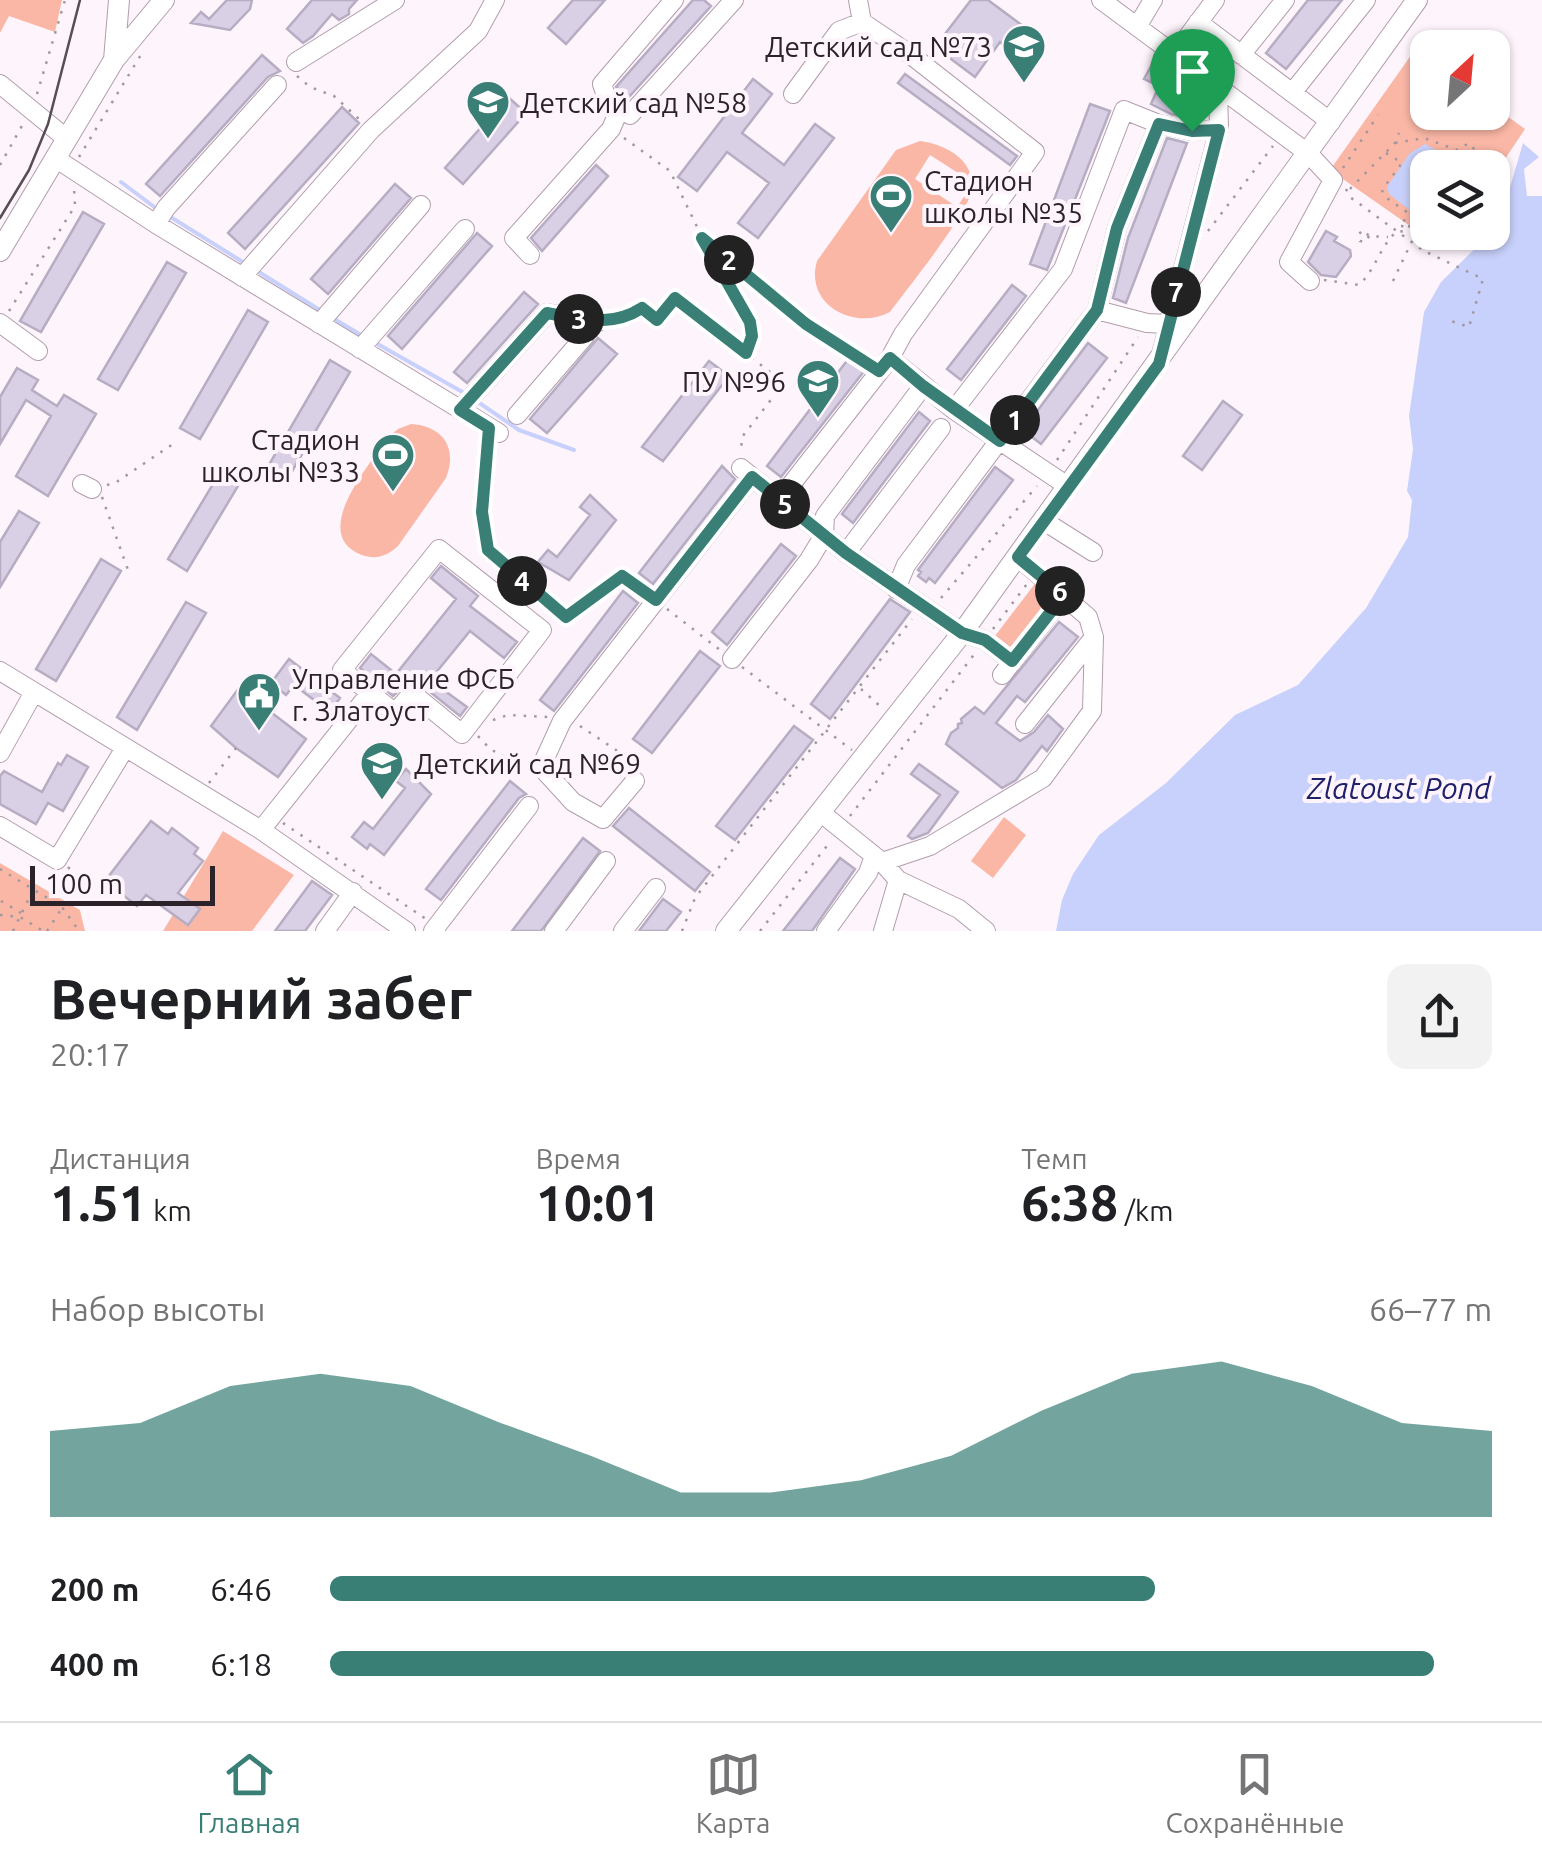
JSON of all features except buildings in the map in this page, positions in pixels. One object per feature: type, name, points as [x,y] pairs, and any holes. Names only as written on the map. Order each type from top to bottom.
[{"type":"main road","points":[[114,60],[119,0]]},
{"type":"main road","points":[[0,251],[64,164],[67,140],[114,60],[164,0]]},
{"type":"main road","points":[[726,931],[962,633],[1417,0]]},
{"type":"street","points":[[156,224],[287,72],[395,0]]},
{"type":"street","points":[[242,277],[371,130],[478,31],[496,0]]},
{"type":"street","points":[[674,0],[602,84],[606,96],[630,115],[734,0]]},
{"type":"street","points":[[780,500],[885,364],[1035,152],[911,55],[862,22],[858,0]]},
{"type":"street","points":[[1101,0],[1309,154],[1339,184],[1289,262],[1310,280]]},
{"type":"street","points":[[1138,27],[1152,0]]},
{"type":"street","points":[[1174,55],[1215,0]]},
{"type":"street","points":[[1242,55],[1284,0]]},
{"type":"street","points":[[1292,94],[1366,0]]},
{"type":"street","points":[[793,94],[839,31],[862,22]]},
{"type":"street","points":[[1198,22],[1331,122]]},
{"type":"street","points":[[0,84],[67,140]]},
{"type":"street","points":[[1159,364],[1219,130],[1218,88]]},
{"type":"street","points":[[530,255],[514,238],[610,128],[620,108]]},
{"type":"street","points":[[954,410],[1063,268],[1124,110],[1159,124],[1192,131],[1219,130]]},
{"type":"street","points":[[896,589],[906,566],[1097,310],[1117,228],[1159,124]]},
{"type":"street","points":[[64,164],[494,430]]},
{"type":"street","points":[[319,324],[421,206]]},
{"type":"street","points":[[360,349],[466,229]]},
{"type":"street","points":[[1097,310],[1168,324]]},
{"type":"street","points":[[460,410],[547,313],[591,320],[585,336],[517,415]]},
{"type":"street","points":[[0,323],[38,351]]},
{"type":"street","points":[[885,364],[1069,487]]},
{"type":"street","points":[[732,659],[809,560],[824,535],[825,516],[923,386]]},
{"type":"street","points":[[846,553],[940,428]]},
{"type":"street","points":[[635,781],[603,819],[573,802],[540,767],[562,721],[656,600],[746,472],[896,589],[962,633],[985,640],[1007,668],[1064,595]]},
{"type":"street","points":[[1044,521],[1092,552]]},
{"type":"street","points":[[440,549],[542,630],[469,726],[462,734],[412,693],[396,713],[342,670],[440,549]]},
{"type":"street","points":[[826,931],[878,859],[930,846],[1042,778],[1092,711],[1094,637],[1088,617],[1018,557]]},
{"type":"street","points":[[1024,724],[1094,637]]},
{"type":"street","points":[[0,671],[200,795],[266,823],[406,931]]},
{"type":"street","points":[[0,754],[34,692]]},
{"type":"street","points":[[266,823],[370,692]]},
{"type":"street","points":[[0,826],[57,860],[124,748]]},
{"type":"street","points":[[435,929],[529,806]]},
{"type":"street","points":[[820,812],[898,880],[986,931]]},
{"type":"street","points":[[554,931],[606,861]]},
{"type":"street","points":[[884,931],[898,880]]},
{"type":"street","points":[[623,931],[656,888]]},
{"type":"street","points":[[325,931],[353,892]]},
{"type":"path","points":[[58,26],[65,0]]},
{"type":"path","points":[[0,323],[75,206],[64,164],[144,50]]},
{"type":"path","points":[[287,72],[334,96],[371,130]]},
{"type":"path","points":[[1339,184],[1378,115]]},
{"type":"path","points":[[610,128],[670,170],[702,238],[750,322],[752,336],[746,353]]},
{"type":"path","points":[[1339,184],[1386,153],[1399,134]]},
{"type":"path","points":[[1395,142],[1424,138],[1456,150],[1469,142],[1475,150]]},
{"type":"path","points":[[1386,153],[1402,163],[1382,190],[1384,196],[1410,214]]},
{"type":"path","points":[[1339,184],[1350,197],[1410,240]]},
{"type":"path","points":[[1310,280],[1359,285],[1372,273],[1390,238],[1397,231],[1410,231]]},
{"type":"path","points":[[1369,236],[1390,238]]},
{"type":"path","points":[[702,238],[806,324],[885,364]]},
{"type":"path","points":[[1394,281],[1410,250]]},
{"type":"path","points":[[1426,250],[1483,278],[1469,327],[1448,320]]},
{"type":"path","points":[[591,320],[612,321],[642,308],[657,320],[675,298],[784,382],[742,438],[746,472]]},
{"type":"path","points":[[682,931],[695,898],[923,605],[942,598],[1048,473],[1148,323]]},
{"type":"path","points":[[494,430],[482,512],[488,550],[566,617],[622,576],[656,600]]},
{"type":"path","points":[[128,570],[105,498],[87,487],[115,483],[173,444]]},
{"type":"path","points":[[760,931],[1037,570]]},
{"type":"path","points":[[790,700],[828,730]]},
{"type":"path","points":[[469,726],[490,750],[528,770]]},
{"type":"path","points":[[200,795],[236,748]]},
{"type":"path","points":[[266,823],[435,929]]},
{"type":"path","points":[[65,864],[88,888]]},
{"type":"path","points":[[0,868],[62,907],[80,931]]},
{"type":"path","points":[[14,931],[34,888]]},
{"type":"path","points":[[1,902],[45,931],[62,907]]},
{"type":"path","points":[[0,915],[21,915]]},
{"type":"shaded area","points":[[0,0],[62,0],[55,32],[9,16],[0,33]]},
{"type":"shaded area","points":[[1410,57],[1410,130],[1510,130],[1510,118],[1525,129],[1510,152],[1410,150],[1410,226],[1330,170]]},
{"type":"shaded area","name":"Стадион школы №35","points":[[920,141],[956,155],[972,178],[969,200],[890,312],[876,317],[848,316],[825,301],[818,290],[817,261],[896,150]],"holes":[[[930,155],[969,180],[969,189],[957,207],[915,179]]]},
{"type":"shaded area","name":"Стадион школы №33","points":[[411,424],[432,429],[445,441],[450,457],[446,478],[398,546],[381,556],[362,555],[347,545],[341,532],[348,499],[388,437]]},
{"type":"shaded area","points":[[1040,577],[1057,590],[1012,649],[995,636]]},
{"type":"shaded area","points":[[1004,817],[1026,835],[993,878],[971,861]]},
{"type":"shaded area","points":[[223,831],[294,875],[252,931],[163,931]]},
{"type":"shaded area","points":[[0,863],[80,910],[85,931],[0,931]]},
{"type":"water","name":"Zlatoust Pond","points":[[1523,143],[1539,157],[1524,169],[1527,196],[1542,196],[1542,931],[1056,931],[1062,900],[1073,874],[1099,835],[1166,783],[1235,715],[1298,685],[1366,608],[1408,537],[1412,500],[1407,491],[1413,449],[1409,416],[1424,312],[1441,282],[1474,250],[1510,250],[1510,187]]},
{"type":"water","points":[[1425,144],[1436,150],[1415,150]]},
{"type":"water","points":[[1410,153],[1410,211],[1389,194],[1387,187]]},
{"type":"waterway","points":[[121,182],[157,209]]},
{"type":"waterway","points":[[169,216],[246,264]]},
{"type":"waterway","points":[[254,269],[323,312]]},
{"type":"waterway","points":[[331,317],[361,335]]},
{"type":"waterway","points":[[374,342],[466,394]]},
{"type":"waterway","points":[[478,402],[519,430],[574,450]]},
{"type":"tram line","points":[[0,218],[29,170],[48,124],[80,0]]},
{"type":"place","name":"Детский сад №73","points":[[1024,84]]},
{"type":"place","name":"Детский сад №58","points":[[488,140]]},
{"type":"place","name":"Стадион школы №35","points":[[891,234]]},
{"type":"place","name":"ПУ №96","points":[[818,419]]},
{"type":"place","name":"Стадион школы №33","points":[[393,493]]},
{"type":"place","name":"Управление ФСБ г. Златоуст","points":[[259,732]]},
{"type":"place","name":"Детский сад №69","points":[[382,801]]},
{"type":"route","points":[[1159,124],[1192,131],[1219,130],[1159,364],[1018,557],[1064,595],[1012,661],[985,640],[962,633],[896,589],[752,477],[656,600],[622,576],[566,617],[488,550],[482,512],[489,428],[460,410],[547,313],[598,322],[612,321],[642,308],[657,320],[675,298],[746,353],[752,336],[750,322],[702,238],[806,324],[879,371],[890,358],[1000,441],[1097,310],[1117,228],[1159,124]]}]
